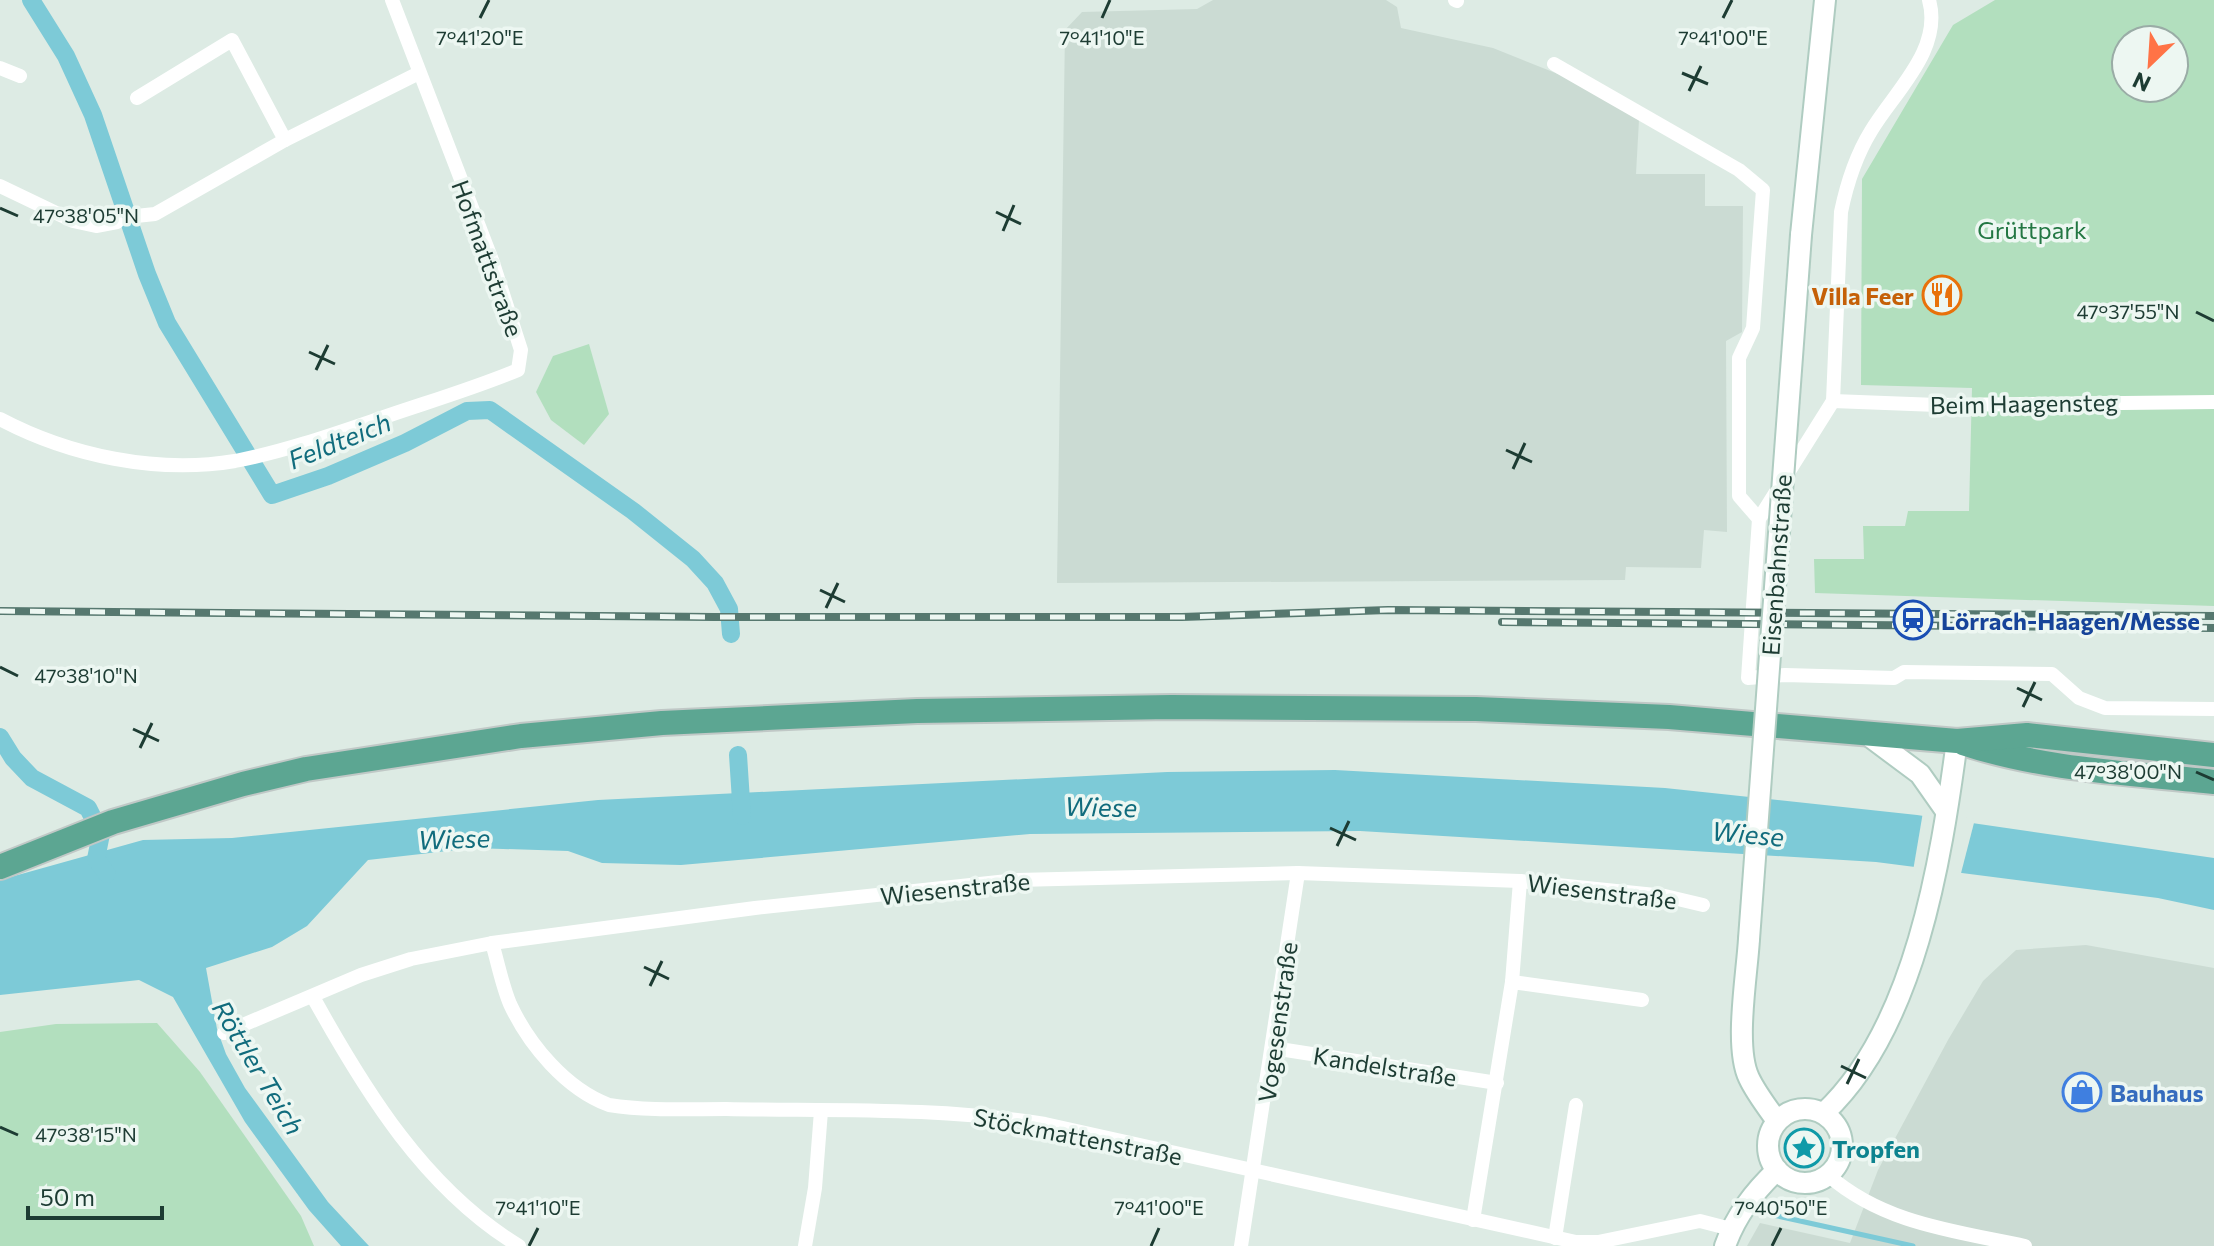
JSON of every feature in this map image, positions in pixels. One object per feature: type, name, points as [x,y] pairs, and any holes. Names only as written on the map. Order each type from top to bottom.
[{"type":"main road","points":[[0,867],[113,822],[306,769],[521,736],[662,723],[917,711],[1171,707],[1461,709],[1669,717],[1957,741],[2027,735],[2214,755]]},
{"type":"main road","points":[[1957,741],[1996,754],[2050,765],[2214,782]]},
{"type":"street","name":"Hofmattstraße","points":[[0,419],[72,449],[143,462],[189,466],[234,461],[266,453],[473,389],[518,370],[521,350],[492,260],[392,0]]},
{"type":"street","name":"Eisenbahnstraße","points":[[1777,1121],[1748,1077],[1742,1037],[1801,235],[1825,0]]},
{"type":"street","points":[[1929,0],[1932,12],[1928,42],[1871,130],[1855,159],[1846,185],[1841,212],[1833,401],[1759,519],[1748,678],[1785,675],[1894,678],[1904,672],[2052,674],[2079,698],[2105,708],[2214,709]]},
{"type":"street","points":[[137,98],[232,40],[285,140]]},
{"type":"street","points":[[1554,64],[1739,170],[1763,190],[1753,328],[1739,358],[1739,496],[1759,519]]},
{"type":"street","points":[[0,68],[20,76]]},
{"type":"street","points":[[136,216],[155,214],[285,140],[419,73]]},
{"type":"street","points":[[0,186],[73,221],[96,226],[117,222]]},
{"type":"street","name":"Beim Haagensteg","points":[[1833,401],[1937,405],[2214,402]]},
{"type":"street","points":[[1865,733],[1941,785]]},
{"type":"street","points":[[1824,1113],[1839,1100],[1880,1040],[1907,979],[1924,920],[1946,811],[1941,785],[1957,741]]},
{"type":"street","name":"Wiesenstraße","points":[[224,1033],[361,975],[411,959],[492,943],[755,908],[1017,880],[1298,873],[1520,881],[1665,896],[1703,905]]},
{"type":"street","name":"Vogesenstraße","points":[[1241,1246],[1298,873]]},
{"type":"street","points":[[1473,1220],[1512,982],[1520,881]]},
{"type":"street","name":"Stöckmattenstraße","points":[[492,943],[509,1001],[542,1053],[571,1084],[595,1100],[623,1108],[878,1110],[990,1115],[1045,1124],[1555,1238],[1598,1242],[1700,1221],[1728,1238]]},
{"type":"street","points":[[1512,982],[1642,1000]]},
{"type":"street","points":[[313,997],[347,1058],[417,1156],[454,1196],[519,1246]]},
{"type":"street","name":"Kandelstraße","points":[[1273,1048],[1497,1083]]},
{"type":"street","points":[[1555,1238],[1576,1105]]},
{"type":"street","points":[[1799,1109],[1824,1113],[1840,1132],[1843,1144],[1837,1167],[1816,1182],[1801,1183],[1788,1179],[1777,1170],[1770,1158],[1770,1132],[1787,1113],[1799,1109]]},
{"type":"street","points":[[805,1246],[815,1188],[821,1111]]},
{"type":"street","points":[[1728,1238],[1749,1199],[1777,1170]]},
{"type":"street","points":[[1828,1175],[1861,1201],[1904,1220],[2025,1246]]},
{"type":"shaded area","points":[[1213,0],[1386,0],[1397,7],[1401,28],[1493,48],[1563,76],[1639,120],[1636,174],[1705,174],[1705,206],[1743,206],[1742,332],[1726,341],[1727,532],[1704,530],[1701,568],[1626,567],[1625,580],[1057,583],[1065,30],[1082,12],[1197,9]]},
{"type":"shaded area","points":[[2086,945],[2214,968],[2214,1246],[1747,1246],[1760,1223],[1850,1243],[1878,1170],[1983,981],[2016,950]]},
{"type":"green space","name":"Grüttpark","points":[[1995,0],[2214,0],[2214,606],[1815,593],[1814,559],[1864,559],[1863,526],[1905,526],[1908,511],[1969,511],[1972,388],[1861,385],[1862,179],[1953,25]]},
{"type":"green space","points":[[589,344],[609,414],[584,445],[551,420],[536,392],[553,356]]},
{"type":"green space","points":[[157,1023],[200,1072],[301,1216],[314,1246],[0,1246],[0,1032],[56,1024]]},
{"type":"water","name":"Wiese","points":[[1335,770],[1665,788],[1917,815],[2214,858],[2214,910],[2158,898],[1876,862],[1360,831],[1030,834],[681,865],[602,863],[568,851],[474,848],[368,860],[307,926],[272,947],[206,968],[217,1029],[226,1054],[245,1088],[328,1202],[369,1246],[341,1246],[309,1210],[245,1122],[173,997],[139,980],[0,995],[0,880],[143,840],[232,838],[598,800],[1167,772]]},
{"type":"pier","points":[[1923,812],[1975,819],[1960,877],[1913,871]]},
{"type":"waterway","name":"Feldteich","points":[[31,0],[66,56],[93,115],[147,274],[167,323],[272,495],[328,476],[405,443],[467,411],[490,410],[633,511],[693,559],[715,583],[729,609],[731,634]]},
{"type":"waterway","points":[[0,737],[13,758],[32,778],[88,808],[101,834],[96,859],[107,874]]},
{"type":"waterway","name":"Feldteich","points":[[738,755],[742,816]]},
{"type":"waterway","points":[[1773,1215],[1913,1246]]},
{"type":"railway","points":[[0,611],[714,617],[1182,617],[1388,610],[2214,616]]},
{"type":"railway","points":[[1502,622],[2214,628]]},
{"type":"place","name":"Villa Feer","points":[[1942,295]]},
{"type":"place","name":"Lörrach-Haagen/Messe","points":[[1913,620]]},
{"type":"place","name":"Bauhaus","points":[[2082,1092]]},
{"type":"place","name":"Tropfen","points":[[1804,1148]]},
{"type":"water label","name":"Röttler Teich","points":[[259,1067]]}]
